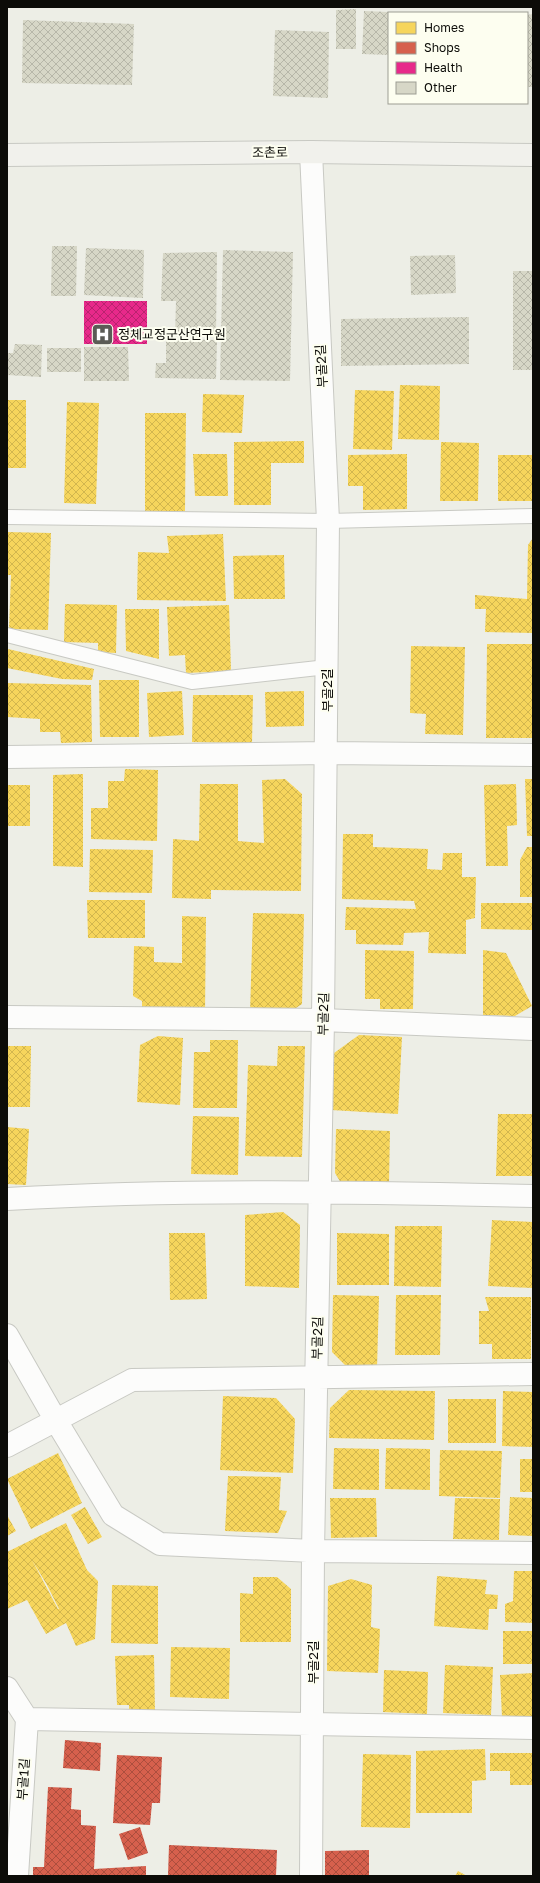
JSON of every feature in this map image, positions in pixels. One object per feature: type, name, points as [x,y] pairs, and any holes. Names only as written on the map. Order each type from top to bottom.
[{"type":"street","name":"조촌로","points":[[7,155],[311,152],[533,156]]},
{"type":"street","name":"부골2길","points":[[311,152],[328,521],[327,753],[313,1551],[311,1876]]},
{"type":"street","points":[[7,757],[327,753],[533,756]]},
{"type":"street","points":[[7,1017],[323,1020],[533,1029]]},
{"type":"street","points":[[7,1199],[92,1194],[319,1193],[533,1196]]},
{"type":"street","points":[[7,1335],[55,1419],[114,1515],[160,1544],[313,1551],[533,1553]]},
{"type":"street","points":[[7,1446],[55,1419],[132,1380],[533,1374]]},
{"type":"street","points":[[7,1688],[27,1719],[313,1726],[533,1728]]},
{"type":"street","name":"부골1길","points":[[17,1876],[27,1719]]},
{"type":"lane","points":[[7,517],[328,521],[533,516]]},
{"type":"lane","points":[[7,635],[192,682],[327,667]]},
{"type":"building: Homes","points":[[400,385],[440,386],[439,440],[398,439]]},
{"type":"building: Homes","points":[[355,390],[394,391],[392,450],[353,449]]},
{"type":"building: Homes","points":[[203,394],[244,395],[242,433],[202,432]]},
{"type":"building: Homes","points":[[7,400],[26,400],[26,468],[7,468]]},
{"type":"building: Homes","points":[[67,402],[99,403],[96,504],[64,503]]},
{"type":"building: Homes","points":[[145,413],[186,413],[185,511],[145,511]]},
{"type":"building: Homes","points":[[304,441],[304,463],[271,463],[271,505],[234,505],[234,442]]},
{"type":"building: Homes","points":[[441,442],[479,443],[478,501],[440,501]]},
{"type":"building: Homes","points":[[193,454],[227,454],[228,496],[195,496]]},
{"type":"building: Homes","points":[[407,454],[407,509],[363,510],[363,486],[348,486],[348,455]]},
{"type":"building: Homes","points":[[498,455],[533,455],[533,501],[498,501]]},
{"type":"building: Homes","points":[[7,532],[51,533],[48,630],[9,629],[11,575],[7,575]]},
{"type":"building: Homes","points":[[223,534],[226,601],[137,600],[138,552],[169,553],[167,536]]},
{"type":"building: Homes","points":[[533,538],[533,633],[485,632],[486,609],[475,609],[475,595],[527,599],[528,545]]},
{"type":"building: Homes","points":[[284,555],[285,599],[234,599],[233,556]]},
{"type":"building: Homes","points":[[65,604],[117,605],[116,653],[98,652],[98,643],[64,642]]},
{"type":"building: Homes","points":[[229,605],[231,671],[186,673],[185,655],[169,656],[167,607]]},
{"type":"building: Homes","points":[[125,609],[159,609],[159,659],[126,651]]},
{"type":"building: Homes","points":[[487,644],[533,644],[533,738],[486,738]]},
{"type":"building: Homes","points":[[411,646],[465,647],[463,735],[425,734],[426,714],[410,713]]},
{"type":"building: Homes","points":[[8,649],[94,669],[92,680],[62,679],[7,668]]},
{"type":"building: Homes","points":[[99,680],[139,680],[139,737],[100,737]]},
{"type":"building: Homes","points":[[7,683],[91,685],[92,742],[61,743],[60,732],[40,732],[40,719],[7,717]]},
{"type":"building: Homes","points":[[182,691],[184,735],[149,737],[147,693]]},
{"type":"building: Homes","points":[[304,691],[304,726],[266,727],[265,692]]},
{"type":"building: Homes","points":[[193,695],[253,695],[252,743],[192,742]]},
{"type":"building: Homes","points":[[125,769],[158,770],[157,841],[91,839],[91,808],[108,808],[108,781],[124,781]]},
{"type":"building: Homes","points":[[83,774],[83,867],[53,866],[53,775]]},
{"type":"building: Homes","points":[[285,779],[302,794],[301,891],[211,890],[211,899],[172,898],[173,839],[199,841],[200,784],[238,784],[238,841],[264,843],[262,780]]},
{"type":"building: Homes","points":[[525,779],[533,779],[533,836],[527,836]]},
{"type":"building: Homes","points":[[516,784],[517,825],[507,826],[508,866],[486,866],[484,785]]},
{"type":"building: Homes","points":[[7,785],[30,785],[30,826],[7,826]]},
{"type":"building: Homes","points":[[343,834],[373,834],[373,847],[428,849],[427,869],[442,870],[443,853],[462,853],[462,877],[476,877],[475,918],[466,920],[466,954],[428,953],[429,932],[404,933],[403,945],[356,944],[356,930],[345,930],[346,907],[416,909],[414,901],[342,899]]},
{"type":"building: Homes","points":[[527,847],[533,847],[533,897],[520,897],[520,860]]},
{"type":"building: Homes","points":[[90,849],[153,850],[152,893],[89,892]]},
{"type":"building: Homes","points":[[87,900],[145,900],[145,938],[88,938]]},
{"type":"building: Homes","points":[[481,903],[533,903],[533,930],[481,929]]},
{"type":"building: Homes","points":[[253,913],[304,914],[302,1004],[287,1014],[250,1013]]},
{"type":"building: Homes","points":[[182,916],[206,917],[205,1013],[142,1012],[142,1001],[133,996],[134,946],[154,947],[154,962],[182,963]]},
{"type":"building: Homes","points":[[365,950],[414,951],[413,1009],[380,1009],[380,999],[365,999]]},
{"type":"building: Homes","points":[[483,950],[506,953],[532,1006],[515,1016],[483,1015]]},
{"type":"building: Homes","points":[[359,1035],[402,1037],[398,1114],[331,1110],[334,1053]]},
{"type":"building: Homes","points":[[158,1036],[183,1038],[180,1105],[137,1102],[140,1045]]},
{"type":"building: Homes","points":[[210,1040],[238,1040],[237,1108],[193,1108],[194,1052],[210,1052]]},
{"type":"building: Homes","points":[[7,1046],[31,1046],[30,1107],[7,1107]]},
{"type":"building: Homes","points":[[278,1046],[305,1046],[302,1157],[245,1156],[248,1065],[277,1066]]},
{"type":"building: Homes","points":[[498,1114],[533,1114],[533,1176],[496,1176]]},
{"type":"building: Homes","points":[[193,1116],[239,1117],[238,1175],[191,1174]]},
{"type":"building: Homes","points":[[7,1127],[29,1129],[26,1185],[7,1184]]},
{"type":"building: Homes","points":[[336,1129],[390,1131],[389,1184],[341,1183],[335,1173]]},
{"type":"building: Homes","points":[[283,1212],[300,1225],[299,1288],[245,1286],[245,1215]]},
{"type":"building: Homes","points":[[492,1220],[533,1222],[533,1288],[488,1286]]},
{"type":"building: Homes","points":[[395,1226],[442,1226],[441,1287],[394,1286]]},
{"type":"building: Homes","points":[[169,1233],[205,1233],[207,1299],[170,1300]]},
{"type":"building: Homes","points":[[337,1233],[389,1234],[389,1285],[337,1285]]},
{"type":"building: Homes","points":[[333,1295],[379,1296],[377,1368],[347,1367],[332,1352]]},
{"type":"building: Homes","points":[[396,1295],[441,1295],[440,1355],[395,1355]]},
{"type":"building: Homes","points":[[485,1297],[531,1297],[531,1359],[492,1359],[492,1344],[479,1344],[479,1311],[489,1311]]},
{"type":"building: Homes","points":[[349,1390],[435,1391],[434,1440],[329,1438],[330,1408]]},
{"type":"building: Homes","points":[[503,1391],[533,1392],[533,1447],[502,1446]]},
{"type":"building: Homes","points":[[223,1396],[276,1398],[295,1419],[293,1473],[220,1470]]},
{"type":"building: Homes","points":[[448,1399],[496,1399],[496,1443],[448,1443]]},
{"type":"building: Homes","points":[[334,1448],[379,1449],[379,1490],[333,1489]]},
{"type":"building: Homes","points":[[386,1448],[430,1449],[430,1490],[385,1489]]},
{"type":"building: Homes","points":[[440,1450],[502,1451],[500,1498],[439,1496]]},
{"type":"building: Homes","points":[[58,1453],[82,1503],[31,1529],[7,1479]]},
{"type":"building: Homes","points":[[520,1459],[533,1459],[533,1492],[520,1492]]},
{"type":"building: Homes","points":[[228,1476],[281,1477],[279,1510],[287,1511],[278,1533],[225,1531]]},
{"type":"building: Homes","points":[[510,1497],[533,1498],[533,1536],[508,1535]]},
{"type":"building: Homes","points":[[330,1498],[376,1498],[377,1537],[331,1538]]},
{"type":"building: Homes","points":[[455,1498],[500,1499],[499,1540],[453,1539]]},
{"type":"building: Homes","points":[[85,1507],[102,1537],[88,1544],[71,1515]]},
{"type":"building: Homes","points":[[7,1515],[16,1531],[7,1536]]},
{"type":"building: Homes","points":[[66,1523],[87,1570],[98,1581],[95,1639],[76,1646],[66,1623],[46,1634],[27,1600],[7,1609],[7,1552]],"holes":[[[32,1560],[47,1585],[59,1609]]]},
{"type":"building: Homes","points":[[514,1571],[533,1571],[533,1623],[505,1622],[505,1604],[513,1601]]},
{"type":"building: Homes","points":[[437,1576],[487,1580],[485,1594],[498,1595],[497,1609],[489,1609],[488,1630],[434,1626]]},
{"type":"building: Homes","points":[[253,1577],[277,1577],[291,1589],[291,1642],[240,1642],[240,1593],[253,1594]]},
{"type":"building: Homes","points":[[351,1579],[372,1585],[371,1627],[380,1629],[378,1673],[327,1671],[328,1586]]},
{"type":"building: Homes","points":[[112,1585],[158,1586],[158,1644],[111,1643]]},
{"type":"building: Homes","points":[[503,1631],[533,1631],[533,1664],[503,1664]]},
{"type":"building: Homes","points":[[171,1647],[230,1648],[229,1699],[170,1697]]},
{"type":"building: Homes","points":[[154,1655],[155,1713],[129,1714],[129,1705],[117,1705],[115,1656]]},
{"type":"building: Homes","points":[[445,1665],[493,1667],[491,1715],[443,1713]]},
{"type":"building: Homes","points":[[384,1670],[428,1672],[427,1714],[383,1712]]},
{"type":"building: Homes","points":[[533,1673],[533,1716],[502,1717],[500,1675]]},
{"type":"building: Homes","points":[[485,1749],[486,1780],[472,1781],[472,1813],[416,1813],[416,1751]]},
{"type":"building: Homes","points":[[490,1753],[533,1753],[533,1785],[510,1785],[510,1771],[490,1771]]},
{"type":"building: Homes","points":[[363,1754],[411,1755],[410,1828],[361,1827]]},
{"type":"building: Homes","points":[[458,1871],[467,1876],[455,1876]]},
{"type":"building: Shops","points":[[65,1740],[101,1743],[100,1771],[63,1768]]},
{"type":"building: Shops","points":[[117,1755],[162,1757],[160,1803],[152,1803],[150,1825],[113,1823]]},
{"type":"building: Shops","points":[[48,1787],[72,1788],[71,1809],[81,1810],[81,1825],[96,1826],[94,1869],[146,1866],[146,1876],[33,1876],[33,1867],[44,1867]]},
{"type":"building: Shops","points":[[140,1827],[148,1853],[128,1860],[119,1834]]},
{"type":"building: Shops","points":[[169,1845],[277,1850],[276,1876],[168,1876]]},
{"type":"building: Shops","points":[[369,1850],[369,1876],[325,1876],[325,1851]]},
{"type":"building: Health","points":[[84,301],[147,301],[147,344],[84,344]]},
{"type":"building: Other","points":[[356,9],[356,49],[336,49],[336,10]]},
{"type":"building: Other","points":[[364,11],[389,12],[388,55],[362,54]]},
{"type":"building: Other","points":[[533,14],[533,87],[528,87],[528,15]]},
{"type":"building: Other","points":[[23,20],[134,24],[132,85],[22,83]]},
{"type":"building: Other","points":[[275,30],[329,32],[328,98],[273,96]]},
{"type":"building: Other","points":[[52,246],[77,246],[76,296],[51,296]]},
{"type":"building: Other","points":[[86,248],[144,250],[143,298],[84,295]]},
{"type":"building: Other","points":[[223,250],[293,252],[290,381],[220,380]]},
{"type":"building: Other","points":[[217,252],[216,336],[175,336],[176,301],[161,301],[163,253]]},
{"type":"building: Other","points":[[455,255],[456,293],[411,295],[410,256]]},
{"type":"building: Other","points":[[513,271],[533,271],[533,370],[513,370]]},
{"type":"building: Other","points":[[469,317],[469,364],[341,366],[341,319]]},
{"type":"building: Other","points":[[166,339],[217,340],[216,379],[155,378],[156,363],[166,363]]},
{"type":"building: Other","points":[[15,344],[42,345],[41,377],[7,375],[7,353],[13,353]]},
{"type":"building: Other","points":[[84,347],[128,347],[129,381],[84,381]]},
{"type":"building: Other","points":[[47,348],[81,348],[81,372],[47,372]]},
{"type":"place","name":"정체교정군산연구원","points":[[102,334]]}]
